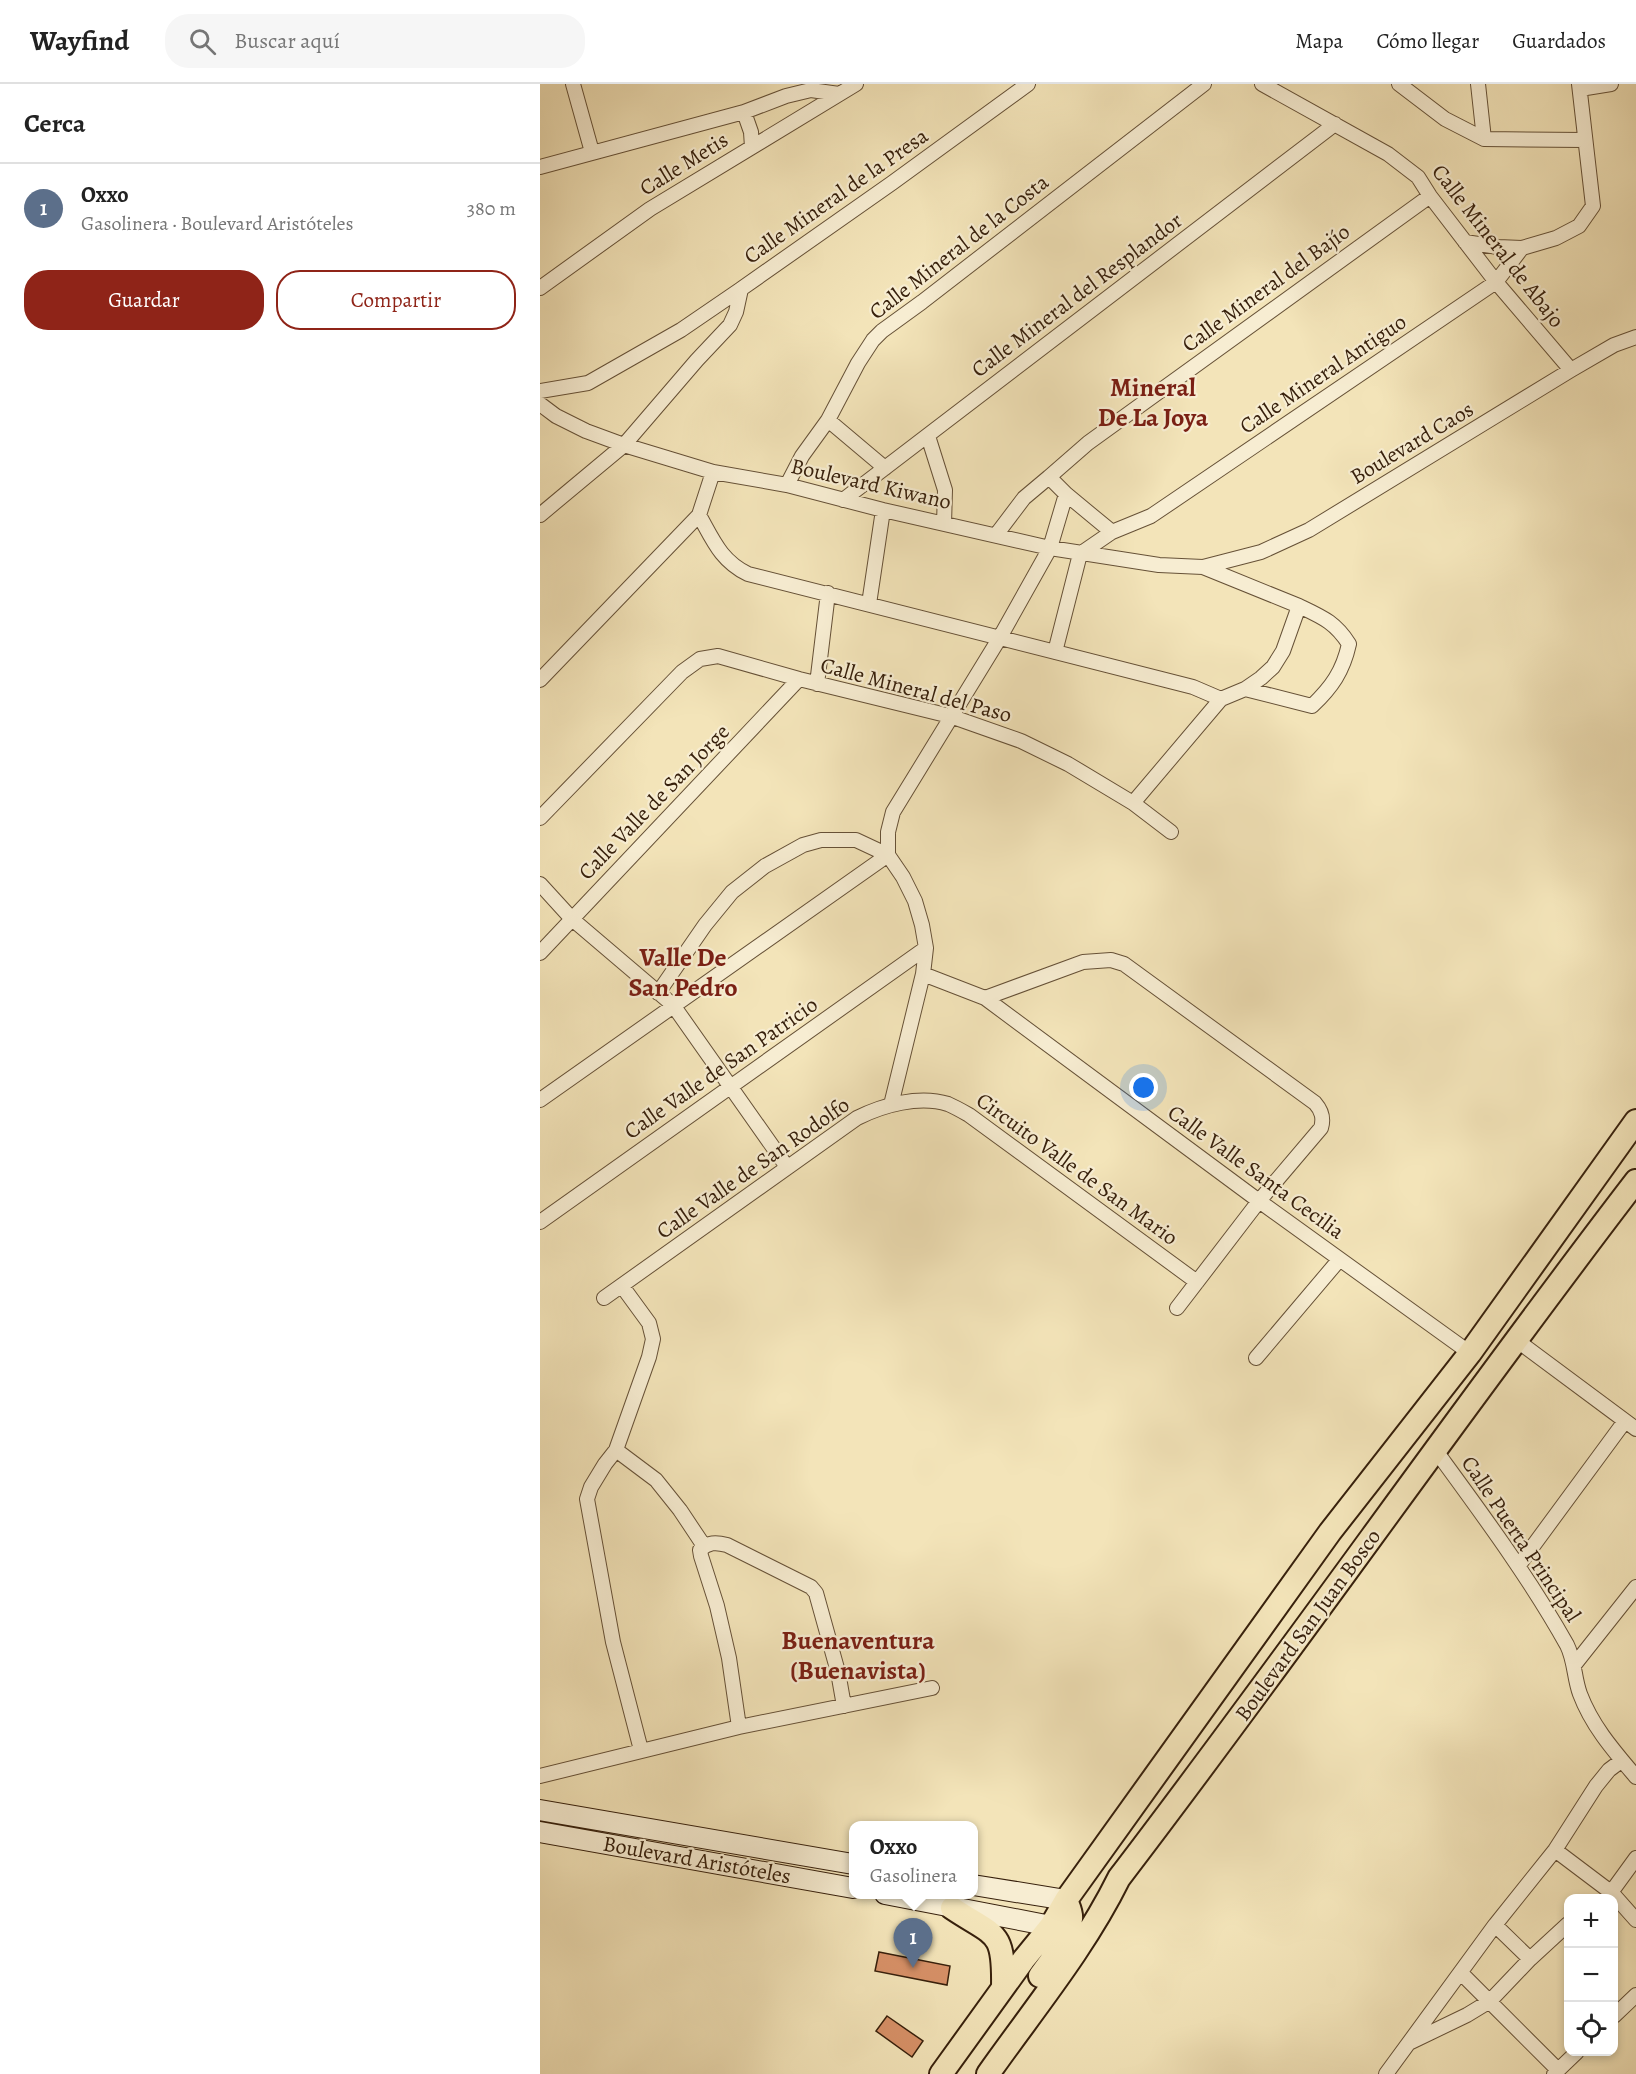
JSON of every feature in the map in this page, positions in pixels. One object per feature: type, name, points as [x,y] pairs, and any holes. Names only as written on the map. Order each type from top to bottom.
[{"type":"main road","name":"Boulevard San Juan Bosco","points":[[941,2074],[1003,1986],[1063,1916],[1330,1532],[1470,1353],[1636,1121]]},
{"type":"main road","name":"Boulevard San Juan Bosco","points":[[988,2074],[1085,1941],[1119,1878],[1196,1778],[1436,1451],[1515,1339],[1636,1181]]},
{"type":"main road","points":[[1300,1636],[1301,1615],[1351,1545],[1370,1519],[1396,1504]]},
{"type":"main road","points":[[1330,1532],[1351,1545]]},
{"type":"main road","points":[[1063,1916],[1088,1912],[1119,1878]]},
{"type":"main road","points":[[952,1908],[987,1928],[999,1942],[1004,1961],[1003,1986]]},
{"type":"main road","name":"Boulevard San Juan Bosco","points":[[971,2074],[1060,1948],[1063,1916]]},
{"type":"street","points":[[573,84],[592,152]]},
{"type":"street","name":"Calle Metis","points":[[540,288],[650,209],[856,84]]},
{"type":"street","name":"Calle Mineral de la Presa","points":[[540,515],[624,445],[730,325],[736,312],[741,289],[1028,84]]},
{"type":"street","name":"Calle Mineral de la Costa","points":[[787,485],[802,456],[828,420],[858,363],[882,331],[1204,84]]},
{"type":"street","name":"Calle Mineral de Abajo","points":[[1262,84],[1335,124],[1403,165],[1418,177],[1496,282],[1571,370]]},
{"type":"street","points":[[1399,84],[1445,119],[1484,139],[1585,140]]},
{"type":"street","points":[[1478,84],[1484,139]]},
{"type":"street","points":[[1465,242],[1522,248],[1556,238],[1579,226],[1593,206],[1580,86],[1611,84]]},
{"type":"street","points":[[540,167],[744,112],[786,96],[812,90],[839,94]]},
{"type":"street","points":[[744,112],[751,132],[752,147]]},
{"type":"street","name":"Calle Mineral del Resplandor","points":[[843,500],[1335,124]]},
{"type":"street","name":"Calle Mineral del Bajío","points":[[996,535],[1023,498],[1088,443],[1430,196]]},
{"type":"street","name":"Calle Mineral Antiguo","points":[[1080,554],[1112,532],[1151,516],[1496,282],[1522,248]]},
{"type":"street","points":[[540,392],[588,383],[681,330],[741,289]]},
{"type":"street","name":"Boulevard Caos","points":[[1203,567],[1261,552],[1310,530],[1571,370],[1614,345],[1636,337]]},
{"type":"street","name":"Boulevard Kiwano","points":[[540,404],[556,416],[586,431],[713,472],[787,485],[883,510],[1080,554],[1159,565],[1203,567]]},
{"type":"street","points":[[828,420],[885,468]]},
{"type":"street","points":[[928,436],[945,490],[945,524]]},
{"type":"street","points":[[540,680],[699,515],[713,472]]},
{"type":"street","points":[[1049,477],[1112,532]]},
{"type":"street","points":[[888,855],[888,832],[893,812],[999,639],[1050,548],[1066,494]]},
{"type":"street","points":[[868,604],[883,510]]},
{"type":"street","points":[[699,515],[721,554],[748,574],[1193,687],[1221,699]]},
{"type":"street","points":[[1055,652],[1080,554]]},
{"type":"street","points":[[1203,567],[1323,617],[1339,628],[1349,644],[1345,662],[1329,690],[1312,706],[1245,689]]},
{"type":"street","points":[[817,684],[828,593]]},
{"type":"street","points":[[1133,803],[1221,699],[1245,689],[1273,667],[1283,651],[1299,606]]},
{"type":"street","name":"Calle Mineral del Paso","points":[[540,818],[682,672],[699,659],[718,656],[800,680],[950,716],[1021,741],[1068,764],[1133,803],[1172,832]]},
{"type":"street","name":"Calle Valle de San Jorge","points":[[540,953],[800,680]]},
{"type":"street","points":[[658,993],[705,925],[732,892],[765,866],[803,846],[821,840],[856,840],[888,855],[903,877],[915,902],[926,948],[923,974],[891,1105]]},
{"type":"street","points":[[540,1100],[888,855]]},
{"type":"street","points":[[540,884],[572,919],[673,1005],[788,1167]]},
{"type":"street","name":"Calle Valle de San Patricio","points":[[540,1222],[926,948]]},
{"type":"street","points":[[985,998],[1083,962],[1100,960],[1124,964],[1315,1103],[1322,1116],[1321,1128],[1259,1201],[1177,1308]]},
{"type":"street","name":"Calle Valle Santa Cecilia","points":[[923,974],[985,998],[1339,1260],[1470,1353]]},
{"type":"street","name":"Circuito Valle de San Mario","points":[[891,1105],[921,1101],[947,1104],[969,1115],[1197,1282]]},
{"type":"street","name":"Calle Valle de San Rodolfo","points":[[604,1298],[858,1118],[873,1110],[891,1105]]},
{"type":"street","points":[[1256,1358],[1339,1260]]},
{"type":"street","points":[[622,1286],[649,1323],[653,1339],[649,1357],[616,1450],[591,1487],[587,1499],[613,1641],[641,1750]]},
{"type":"street","points":[[1515,1339],[1631,1425],[1519,1565]]},
{"type":"street","points":[[616,1450],[656,1480],[704,1546]]},
{"type":"street","name":"Calle Puerta Principal","points":[[1436,1451],[1519,1565],[1568,1648],[1575,1664],[1579,1691],[1587,1709],[1603,1737],[1631,1767]]},
{"type":"street","points":[[739,1727],[729,1658],[717,1606],[700,1551],[704,1546],[712,1543],[726,1545],[811,1587],[816,1593],[838,1672],[844,1706]]},
{"type":"street","points":[[1575,1664],[1636,1587]]},
{"type":"street","points":[[540,1776],[739,1727],[932,1688]]},
{"type":"street","points":[[1386,2074],[1494,1925],[1555,1850],[1596,1786],[1610,1770],[1631,1767]]},
{"type":"street","name":"Boulevard Aristóteles","points":[[541,1807],[849,1863]]},
{"type":"street","name":"Boulevard Aristóteles","points":[[540,1832],[849,1887]]},
{"type":"street","points":[[1555,1850],[1608,1894]]},
{"type":"street","points":[[1611,1894],[1636,1858]]},
{"type":"street","points":[[978,1887],[1063,1916]]},
{"type":"street","points":[[909,1899],[952,1908],[1063,1916]]},
{"type":"street","points":[[1618,1903],[1636,1920]]},
{"type":"street","points":[[1494,1925],[1530,1959]]},
{"type":"street","points":[[1410,2043],[1490,2001],[1530,1959],[1564,1928]]},
{"type":"street","points":[[1461,1973],[1556,2072],[1572,2056]]},
{"type":"street","points":[[1618,2012],[1636,1995]]},
{"type":"building","points":[[879,1952],[950,1966],[947,1985],[875,1971]]},
{"type":"building","points":[[887,2016],[923,2041],[912,2057],[876,2031]]},
{"type":"place","name":"Oxxo","points":[[913,1968]]},
{"type":"district","name":"Mineral De La Joya","points":[[1153,402]]},
{"type":"district","name":"Valle De San Pedro","points":[[683,972]]},
{"type":"district","name":"Buenaventura (Buenavista)","points":[[858,1654]]}]
